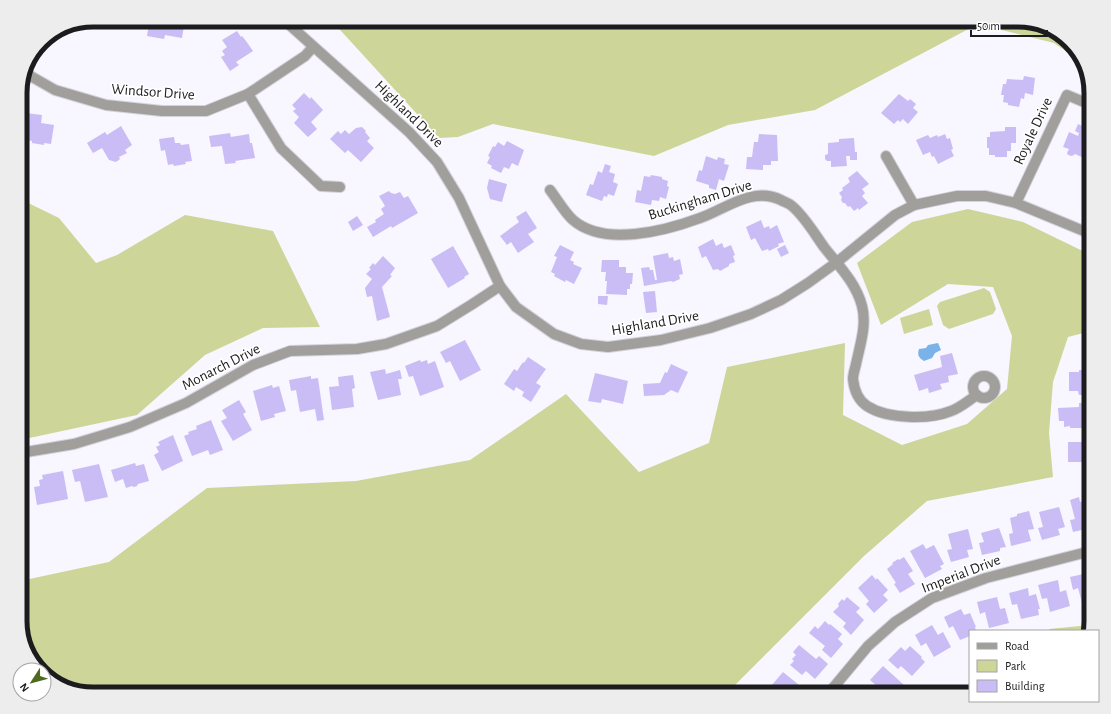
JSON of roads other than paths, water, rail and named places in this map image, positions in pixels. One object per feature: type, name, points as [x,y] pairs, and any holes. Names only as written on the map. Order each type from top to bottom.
[{"type":"street","name":"Highland Drive","points":[[292,27],[410,132],[437,162],[459,198],[500,286],[516,307],[554,334],[581,344],[608,347],[661,340],[710,328],[751,314],[781,300],[808,283],[838,262],[895,215],[914,205],[957,196],[986,196],[1016,203],[1084,231]]},
{"type":"street","name":"Windsor Drive","points":[[29,75],[55,90],[106,104],[162,111],[206,110],[248,94],[305,56],[313,47]]},
{"type":"street","points":[[248,94],[281,148],[321,186],[340,187]]},
{"type":"street","name":"Royale Drive","points":[[1016,203],[1067,95],[1084,101]]},
{"type":"street","points":[[886,156],[914,205]]},
{"type":"street","name":"Buckingham Drive","points":[[550,190],[572,220],[590,231],[610,234],[635,234],[662,229],[701,218],[738,200],[755,196],[773,196],[792,205],[807,222],[824,247],[838,262],[854,285],[862,307],[864,326],[853,377],[854,388],[859,398],[874,410],[900,417],[924,417],[951,411],[977,395]]},
{"type":"street","name":"Monarch Drive","points":[[27,452],[74,444],[130,427],[186,403],[253,365],[290,351],[357,349],[386,344],[437,326],[471,306],[500,286]]},
{"type":"street","name":"Imperial Drive","points":[[834,687],[868,646],[895,622],[932,598],[986,578],[1084,554]]},
{"type":"water","points":[[938,343],[941,350],[935,353],[932,358],[924,361],[918,355],[919,349]]}]
